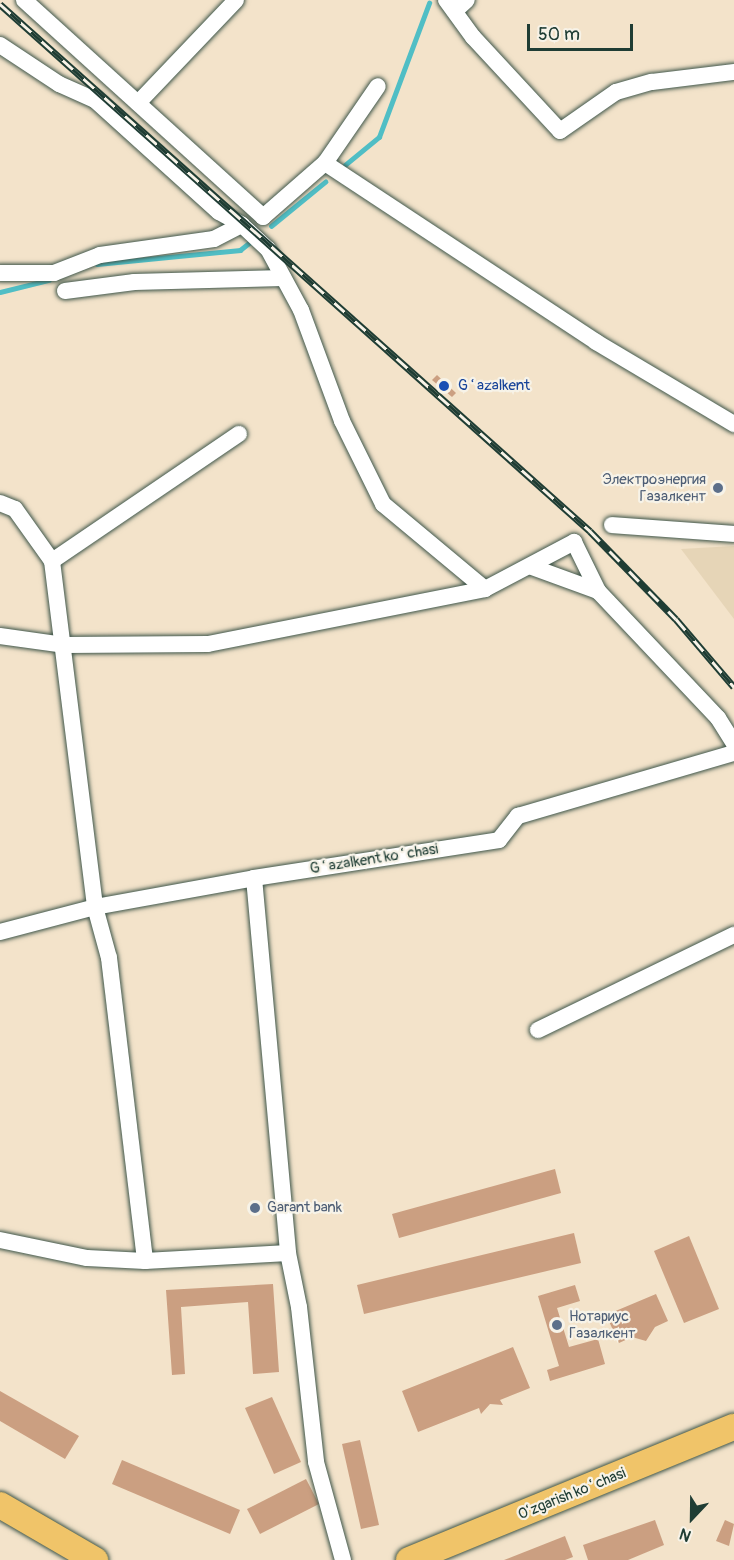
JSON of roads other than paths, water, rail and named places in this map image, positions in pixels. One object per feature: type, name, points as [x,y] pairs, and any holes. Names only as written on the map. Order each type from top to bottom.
[{"type":"main road","name":"Oʻzgarish koʻchasi","points":[[409,1560],[734,1428]]},
{"type":"main road","name":"Oʻzgarish koʻchasi","points":[[447,1560],[734,1442]]},
{"type":"main road","points":[[0,1505],[95,1560]]},
{"type":"main road","points":[[0,1516],[75,1560]]},
{"type":"street","points":[[24,0],[263,217],[325,163],[378,86]]},
{"type":"street","points":[[138,103],[236,0]]},
{"type":"street","points":[[456,4],[472,37],[560,131],[616,92],[652,81],[734,72]]},
{"type":"street","points":[[0,45],[59,84],[95,100],[219,212],[242,225],[268,249],[301,310],[342,421],[383,504],[485,589]]},
{"type":"street","points":[[325,163],[596,342],[734,424]]},
{"type":"street","points":[[0,273],[54,273],[100,255],[214,239],[242,225]]},
{"type":"street","points":[[65,291],[134,282],[283,278]]},
{"type":"street","points":[[52,561],[239,434]]},
{"type":"street","points":[[0,504],[15,509],[52,561],[65,645],[95,907],[109,958],[145,1261]]},
{"type":"street","points":[[612,525],[711,536],[734,534]]},
{"type":"street","points":[[0,636],[65,645],[208,644],[485,589],[532,567],[574,542],[598,591],[718,718],[734,744]]},
{"type":"street","points":[[532,567],[598,591]]},
{"type":"street","name":"Gʻazalkent koʻchasi","points":[[0,932],[95,907],[254,878],[499,840],[518,816],[734,753]]},
{"type":"street","points":[[254,878],[288,1252],[299,1307],[316,1462],[343,1560]]},
{"type":"street","points":[[538,1030],[734,935]]},
{"type":"street","points":[[0,1240],[87,1258],[145,1261],[288,1252]]},
{"type":"waterway","points":[[345,165],[379,137],[429,3]]},
{"type":"waterway","points":[[271,226],[325,182]]},
{"type":"waterway","points":[[97,264],[240,250],[253,240]]},
{"type":"waterway","points":[[0,292],[49,280]]},
{"type":"railway","points":[[0,4],[590,531],[676,619],[734,687]]},
{"type":"place","name":"Gʻazalkent","points":[[444,386]]},
{"type":"place","name":"Электроэнергия Газалкент","points":[[718,488]]},
{"type":"place","name":"Garant bank","points":[[255,1208]]},
{"type":"place","name":"Нотариус Газалкент","points":[[557,1325]]}]
